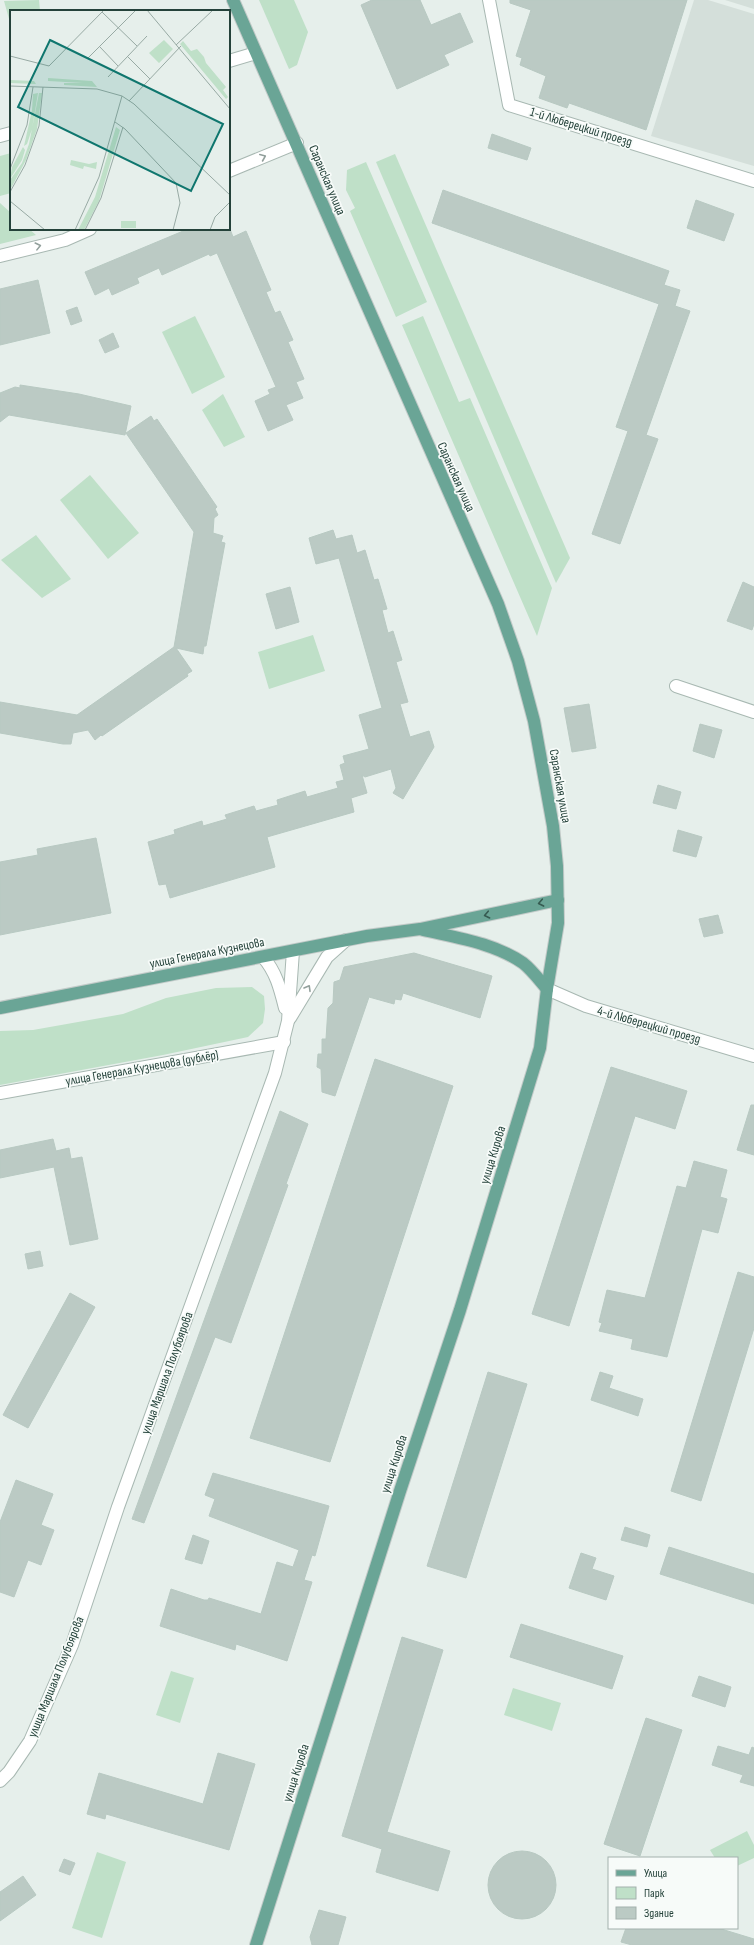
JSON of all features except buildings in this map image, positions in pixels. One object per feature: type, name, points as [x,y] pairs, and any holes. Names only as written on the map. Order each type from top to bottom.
[{"type":"main road","name":"Саранская улица","points":[[233,0],[498,604],[512,642],[534,721],[550,811],[557,866],[558,922],[547,989]]},
{"type":"main road","name":"улица Генерала Кузнецова","points":[[0,1008],[346,940],[420,929],[558,900]]},
{"type":"main road","name":"улица Генерала Кузнецова","points":[[420,929],[491,946],[509,954],[525,964],[547,989]]},
{"type":"main road","name":"улица Кирова","points":[[256,1945],[400,1491],[469,1281],[540,1048],[547,989]]},
{"type":"street","name":"1-й Люберецкий проезд","points":[[489,0],[509,105],[754,181]]},
{"type":"street","points":[[230,62],[256,53]]},
{"type":"street","points":[[0,136],[10,133]]},
{"type":"street","points":[[230,172],[297,143]]},
{"type":"street","points":[[0,256],[65,240],[88,230]]},
{"type":"street","points":[[676,686],[754,712]]},
{"type":"street","points":[[288,1021],[328,957],[346,940]]},
{"type":"street","name":"улица Маршала Полубоярова","points":[[0,1781],[9,1772],[30,1741],[72,1645],[118,1507],[275,1073],[284,1042],[288,1021],[293,951]]},
{"type":"street","points":[[263,957],[270,965],[278,980],[288,1021]]},
{"type":"street","name":"4-й Люберецкий проезд","points":[[547,989],[586,1006],[754,1056]]},
{"type":"street","name":"улица Генерала Кузнецова (дублёр)","points":[[0,1093],[284,1042]]},
{"type":"shaded area","points":[[694,0],[708,0],[754,14],[754,166],[651,136]]},
{"type":"shaded area","points":[[725,0],[754,0],[754,9]]},
{"type":"green space","points":[[39,0],[40,10],[10,10],[10,22],[4,1]]},
{"type":"green space","points":[[259,0],[294,0],[308,32],[297,65],[289,69]]},
{"type":"green space","points":[[10,153],[10,193],[0,196],[0,156]]},
{"type":"green space","points":[[395,154],[570,558],[556,583],[376,162]]},
{"type":"green space","points":[[366,162],[427,302],[396,317],[350,211],[355,208],[346,190],[347,170]]},
{"type":"green space","points":[[0,203],[10,212],[10,230],[30,230],[36,235],[0,244]]},
{"type":"green space","points":[[195,316],[225,377],[192,394],[162,332]]},
{"type":"green space","points":[[423,316],[459,402],[470,398],[552,588],[537,636],[402,325]]},
{"type":"green space","points":[[223,394],[245,437],[224,447],[202,410]]},
{"type":"green space","points":[[90,475],[139,533],[108,559],[60,500]]},
{"type":"green space","points":[[36,535],[71,579],[42,598],[1,560]]},
{"type":"green space","points":[[313,635],[325,671],[269,689],[258,652]]},
{"type":"green space","points":[[252,987],[264,996],[265,1009],[263,1023],[248,1037],[163,1055],[0,1085],[0,1031],[33,1030],[123,1014],[166,998],[216,988]]},
{"type":"green space","points":[[171,1671],[194,1678],[180,1723],[156,1715]]},
{"type":"green space","points":[[513,1688],[561,1703],[552,1731],[504,1715]]},
{"type":"green space","points":[[747,1831],[754,1845],[754,1858],[738,1866],[738,1857],[714,1857],[710,1850]]},
{"type":"green space","points":[[97,1852],[126,1862],[102,1938],[72,1928]]}]
